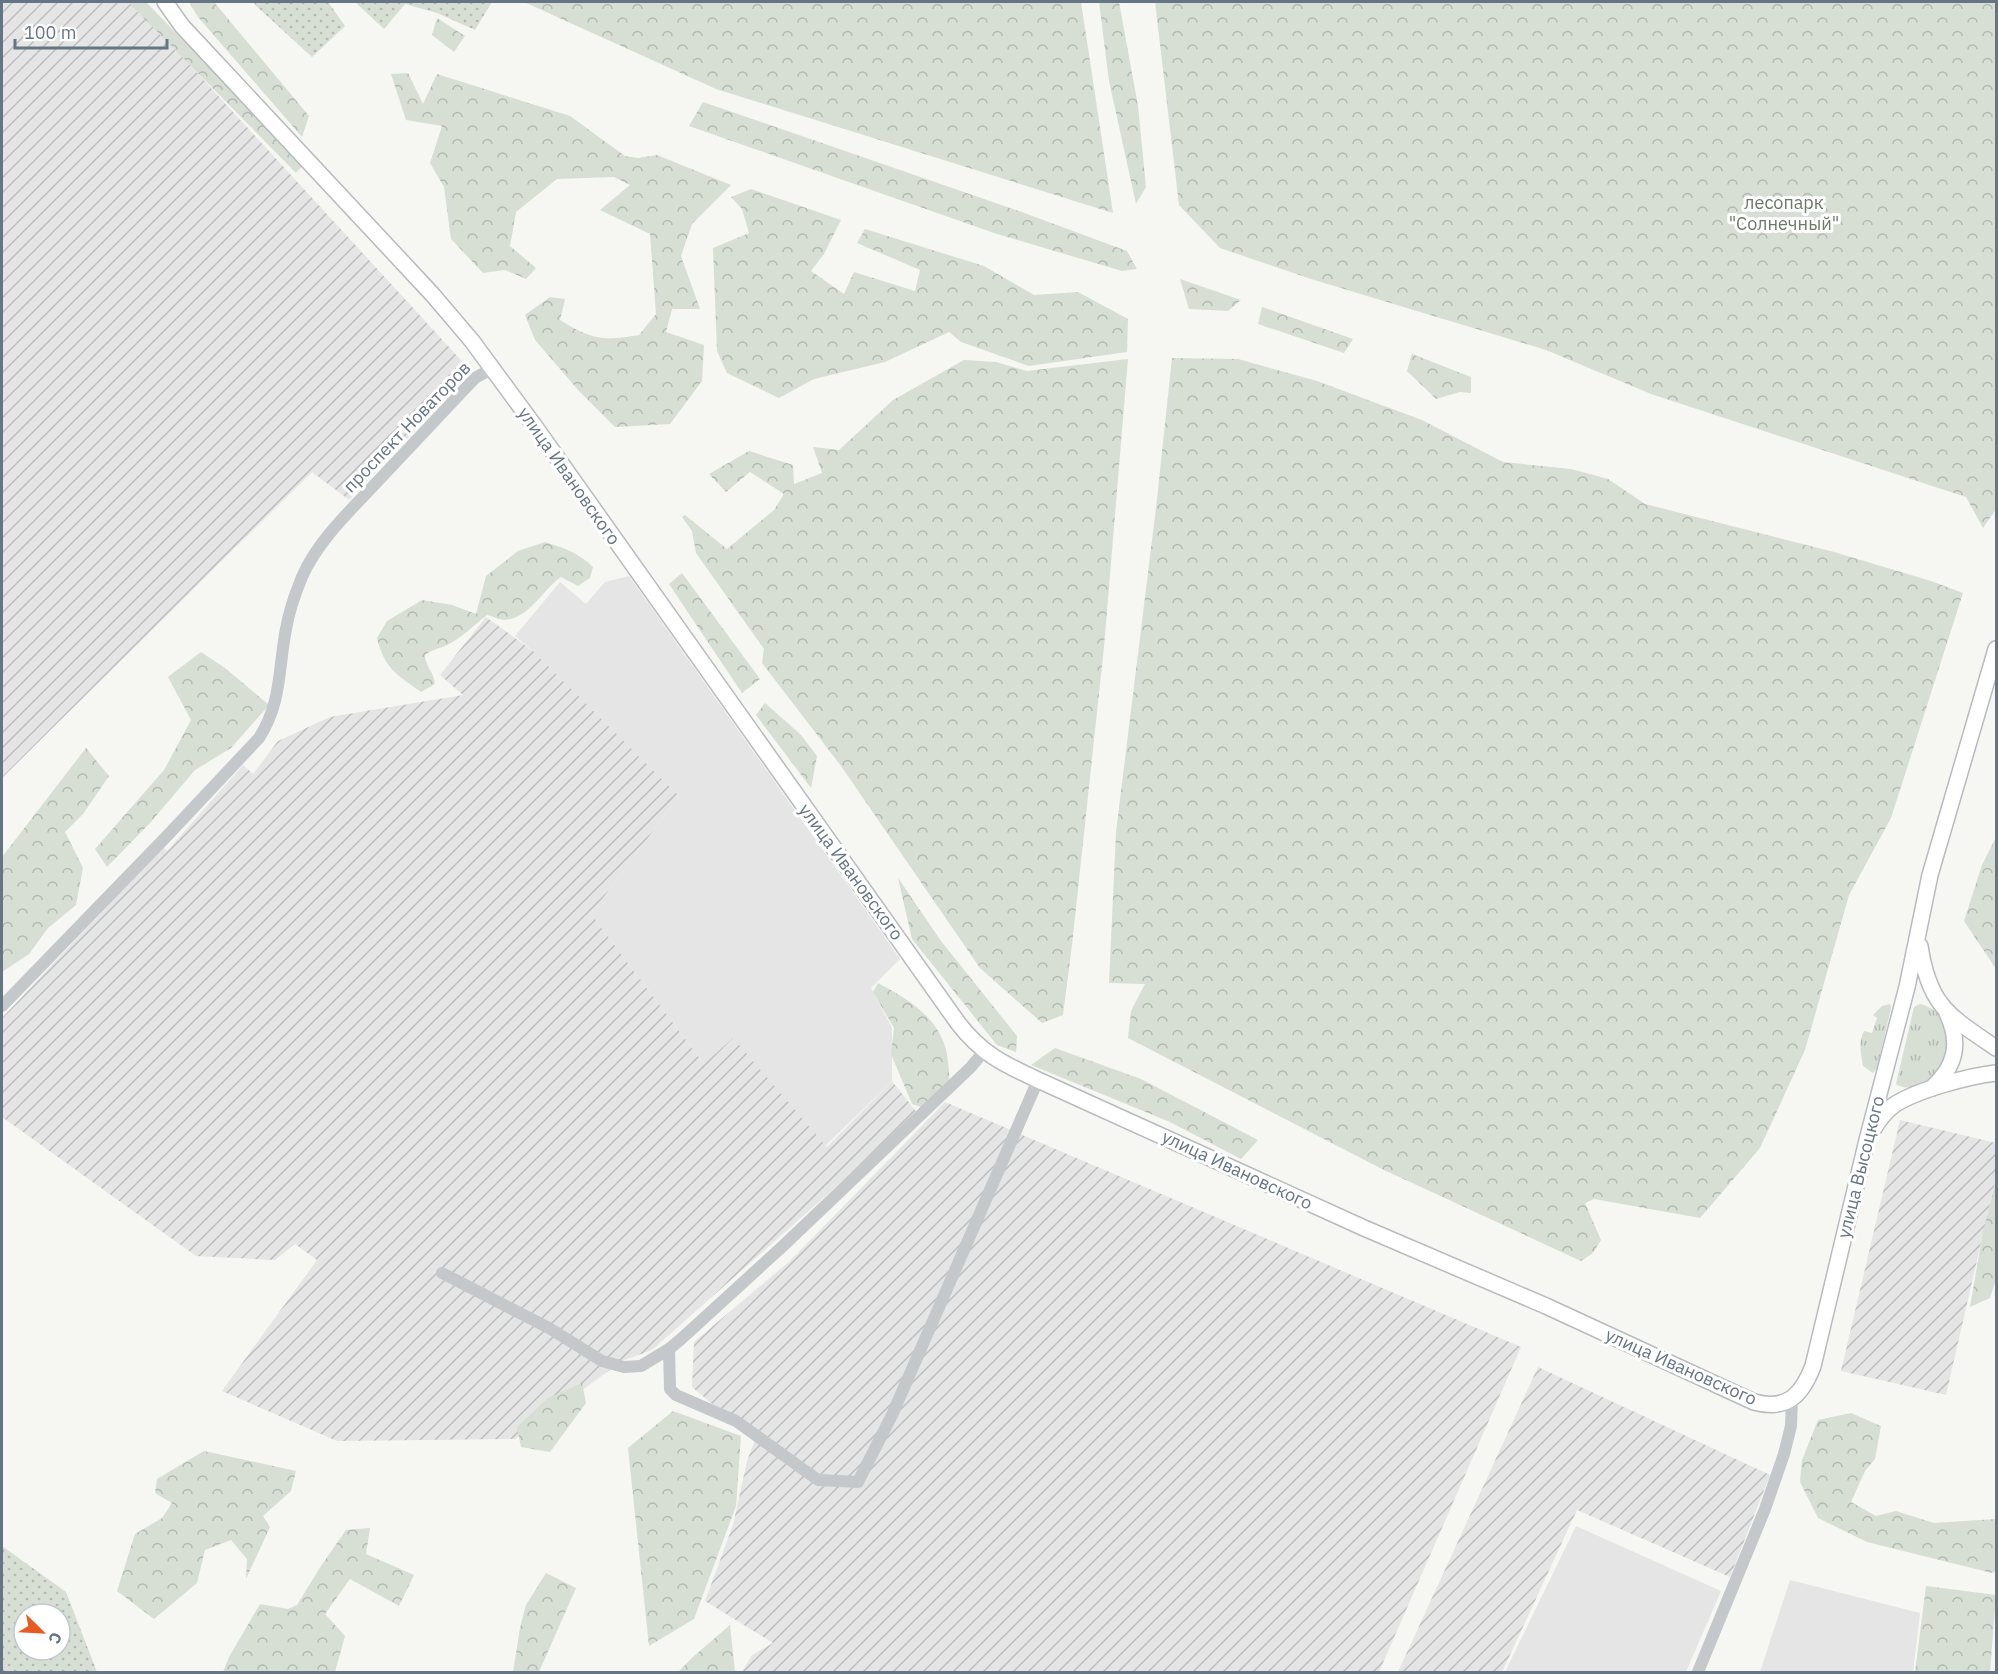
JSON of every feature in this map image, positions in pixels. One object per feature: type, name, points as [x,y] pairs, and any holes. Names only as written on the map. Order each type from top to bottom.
[{"type":"main road","name":"улица Ивановского","points":[[165,2],[182,26],[432,294],[493,368],[958,1023],[984,1052],[1001,1063],[1038,1080],[1364,1228],[1546,1306],[1741,1397],[1765,1405],[1778,1404],[1792,1399]]},
{"type":"main road","name":"улица Высоцкого","points":[[1792,1399],[1807,1383],[1813,1366],[1919,937],[1930,875],[1996,649]]},
{"type":"main road","points":[[1919,937],[1924,971],[1934,996],[1957,1021],[1996,1048]]},
{"type":"main road","points":[[1907,987],[1934,996]]},
{"type":"main road","points":[[1867,1140],[1879,1120],[1894,1106],[1926,1091],[1941,1080],[1951,1065],[1956,1041],[1953,1026],[1946,1011]]},
{"type":"main road","points":[[1879,1094],[1904,1096],[1984,1074],[1996,1073]]},
{"type":"street","name":"проспект Новаторов","points":[[2,1006],[166,837],[258,738],[269,723],[276,702],[286,629],[294,597],[318,551],[348,513],[475,378],[493,368]]},
{"type":"street","points":[[442,1273],[549,1328],[602,1360],[624,1367],[641,1366],[669,1349],[784,1245],[984,1052]]},
{"type":"street","points":[[669,1349],[670,1389],[676,1395],[736,1421],[818,1480],[858,1482],[892,1415],[1038,1080]]},
{"type":"street","points":[[1698,1672],[1765,1509],[1787,1444],[1791,1426],[1792,1399]]},
{"type":"shaded area","points":[[2,2],[132,2],[471,371],[349,500],[312,472],[2,778]]},
{"type":"shaded area","points":[[629,576],[900,959],[871,988],[892,1028],[892,1081],[825,1146],[733,1039],[705,1065],[591,914],[679,796],[533,651],[515,636],[560,582],[586,604],[605,582]]},
{"type":"shaded area","points":[[486,617],[533,651],[679,796],[591,914],[704,1064],[733,1038],[827,1147],[892,1081],[918,1114],[652,1350],[622,1361],[515,1439],[337,1441],[222,1391],[317,1260],[295,1244],[275,1260],[196,1256],[2,1117],[2,1018],[163,847],[167,851],[243,765],[253,774],[278,741],[330,717],[463,695],[440,675]]},
{"type":"shaded area","points":[[945,1102],[1521,1347],[1379,1672],[742,1672],[752,1655],[773,1643],[705,1601],[733,1525],[747,1461],[755,1440],[692,1387],[694,1342],[791,1260]]},
{"type":"shaded area","points":[[1900,1120],[1996,1143],[1996,1178],[1946,1395],[1841,1371]]},
{"type":"shaded area","points":[[1538,1367],[1770,1475],[1730,1577],[1577,1510],[1502,1672],[1398,1672]]},
{"type":"shaded area","points":[[1576,1526],[1721,1591],[1686,1672],[1505,1672]]},
{"type":"shaded area","points":[[1790,1580],[1920,1613],[1913,1672],[1760,1672]]},
{"type":"green space","points":[[128,2],[146,2],[303,165],[296,173]]},
{"type":"green space","points":[[189,2],[214,2],[309,116],[302,137],[198,17]]},
{"type":"green space","points":[[256,2],[328,2],[345,26],[312,57],[254,4]]},
{"type":"green space","points":[[355,2],[492,2],[475,30],[437,13],[405,4],[384,29]]},
{"type":"green space","points":[[524,2],[1081,2],[1113,213],[716,89]]},
{"type":"green space","points":[[1099,2],[1119,2],[1138,106],[1146,187],[1136,204],[1109,81]]},
{"type":"green space","name":"лесопарк \"Солнечный\"","points":[[1155,2],[1996,2],[1996,509],[1983,528],[1966,497],[1651,394],[1546,350],[1311,279],[1220,248],[1179,205]]},
{"type":"green space","points":[[437,18],[465,36],[454,52],[432,35]]},
{"type":"green space","points":[[408,73],[423,104],[437,74],[570,116],[625,156],[638,158],[657,155],[731,185],[692,224],[681,256],[700,309],[672,309],[666,332],[704,345],[702,381],[670,424],[615,427],[579,391],[535,340],[525,315],[550,297],[565,299],[560,320],[590,335],[616,338],[639,335],[656,314],[650,234],[600,210],[630,185],[614,177],[557,179],[516,212],[510,246],[536,268],[526,279],[505,270],[483,273],[451,239],[444,187],[430,163],[442,126],[406,120],[391,74]]},
{"type":"green space","points":[[703,102],[1019,211],[1127,251],[1137,269],[1122,271],[994,233],[689,126]]},
{"type":"green space","points":[[751,189],[841,220],[824,254],[811,271],[844,294],[854,272],[915,291],[920,270],[857,243],[865,229],[984,266],[1034,295],[1078,292],[1128,319],[1127,352],[1029,366],[961,342],[949,332],[885,362],[814,379],[779,398],[727,373],[717,351],[713,248],[749,233],[742,209],[731,197]]},
{"type":"green space","points":[[1180,279],[1241,300],[1228,311],[1189,309]]},
{"type":"green space","points":[[1262,307],[1353,339],[1344,353],[1258,324]]},
{"type":"green space","points":[[1412,354],[1471,377],[1471,393],[1460,392],[1436,399],[1407,371]]},
{"type":"green space","points":[[1172,358],[1238,359],[1317,381],[1422,420],[1503,462],[1571,469],[1608,479],[1645,504],[1834,552],[1963,593],[1891,818],[1849,895],[1805,1050],[1760,1148],[1700,1218],[1594,1199],[1585,1203],[1601,1240],[1593,1253],[1581,1261],[1382,1169],[1128,1038],[1131,1011],[1145,984],[1109,983],[1116,832]]},
{"type":"green space","points":[[1128,359],[1104,647],[1063,1015],[1042,1023],[980,968],[841,766],[762,663],[764,649],[696,553],[692,531],[682,517],[685,515],[727,549],[774,510],[784,494],[750,472],[726,492],[709,474],[749,451],[793,465],[794,484],[822,473],[813,447],[839,450],[893,400],[964,360],[996,362],[1027,371]]},
{"type":"green space","points":[[545,542],[559,546],[588,562],[593,567],[590,578],[578,586],[561,577],[522,614],[505,620],[487,615],[458,639],[425,655],[435,684],[421,692],[398,675],[388,664],[377,638],[387,621],[422,600],[452,605],[476,614],[486,576],[518,551]]},
{"type":"green space","points":[[682,573],[760,679],[742,693],[669,584]]},
{"type":"green space","points":[[201,652],[225,668],[269,705],[231,748],[195,770],[150,823],[107,867],[95,849],[164,770],[191,720],[168,677]]},
{"type":"green space","points":[[765,703],[801,735],[817,756],[811,788],[756,715]]},
{"type":"green space","points":[[86,748],[109,776],[83,814],[65,832],[83,868],[76,905],[48,928],[29,954],[2,972],[2,857]]},
{"type":"green space","points":[[1996,837],[1996,969],[1964,921],[1982,865]]},
{"type":"green space","points":[[898,878],[941,941],[1017,1036],[1016,1052],[997,1045],[912,939]]},
{"type":"green space","points":[[878,983],[909,1001],[927,1016],[945,1046],[950,1088],[929,1110],[912,1104],[891,1054],[894,1028],[873,992]]},
{"type":"green space","points":[[1890,1004],[1877,1068],[1873,1073],[1863,1066],[1861,1039],[1864,1031],[1872,1033],[1877,1018],[1873,1015],[1882,1006]]},
{"type":"green space","points":[[1920,1004],[1933,1010],[1942,1020],[1947,1033],[1947,1046],[1944,1060],[1937,1072],[1927,1082],[1907,1088],[1896,1084],[1914,1007]]},
{"type":"green space","points":[[1055,1048],[1141,1079],[1258,1140],[1241,1159],[1170,1122],[1031,1065]]},
{"type":"green space","points":[[1996,1180],[1996,1279],[1990,1298],[1970,1307],[1983,1232]]},
{"type":"green space","points":[[582,1383],[586,1403],[550,1452],[521,1447],[517,1427],[548,1398]]},
{"type":"green space","points":[[673,1411],[741,1436],[736,1506],[694,1619],[649,1646],[628,1448]]},
{"type":"green space","points":[[1851,1413],[1881,1426],[1875,1459],[1865,1471],[1851,1502],[1876,1516],[1896,1511],[1934,1523],[1996,1519],[1996,1571],[1992,1573],[1867,1542],[1818,1518],[1800,1482],[1802,1460],[1818,1420]]},
{"type":"green space","points":[[204,1451],[296,1471],[291,1491],[263,1516],[270,1527],[246,1579],[247,1559],[231,1540],[205,1550],[197,1583],[154,1619],[117,1591],[135,1534],[162,1518],[172,1503],[155,1493],[157,1479]]},
{"type":"green space","points":[[370,1528],[366,1554],[414,1575],[399,1606],[350,1579],[325,1614],[345,1636],[335,1672],[223,1672],[229,1657],[260,1604],[288,1609],[297,1605],[346,1530]]},
{"type":"green space","points":[[2,1546],[66,1592],[70,1602],[12,1602],[12,1662],[72,1662],[72,1607],[97,1672],[2,1672]]},
{"type":"green space","points":[[546,1573],[576,1588],[539,1672],[513,1672],[526,1605]]},
{"type":"green space","points":[[1926,1586],[1996,1595],[1990,1672],[1915,1672]]},
{"type":"green space","points":[[730,1625],[735,1672],[678,1672],[694,1656]]}]
